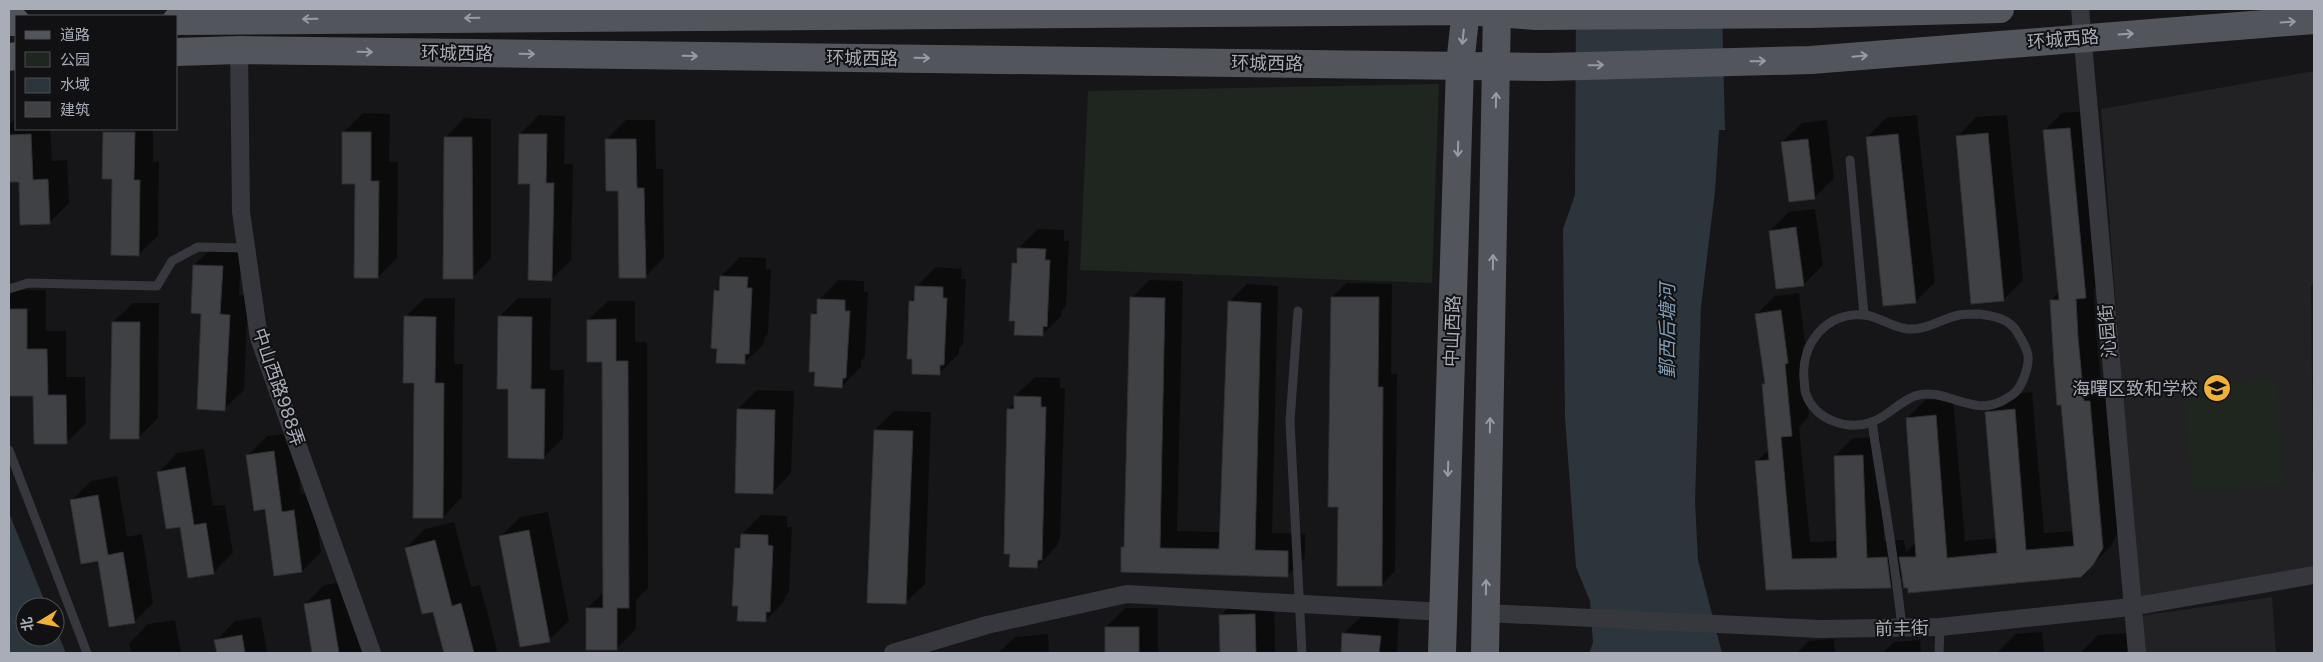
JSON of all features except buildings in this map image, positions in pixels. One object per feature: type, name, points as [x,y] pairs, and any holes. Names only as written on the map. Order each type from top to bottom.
[{"type":"main road","name":"环城西路","points":[[178,21],[645,12],[1466,10],[1497,11],[1536,16],[1810,14],[2000,9]]},
{"type":"main road","name":"中山西路","points":[[1442,653],[1460,65],[1466,10]]},
{"type":"main road","points":[[1485,653],[1497,11]]},
{"type":"main road","name":"环城西路","points":[[178,52],[239,50],[1547,67],[1811,60],[2314,20]]},
{"type":"street","name":"沁园街","points":[[2080,9],[2131,607],[2137,653]]},
{"type":"street","name":"中山西路988弄","points":[[239,50],[241,212],[258,338],[372,653]]},
{"type":"street","name":"前丰街","points":[[1486,613],[1557,618],[1768,625],[1820,629],[1940,627],[2131,607],[2314,575]]},
{"type":"street","points":[[893,653],[987,625],[1127,594],[1444,612]]},
{"type":"lane","points":[[1850,160],[1864,315]]},
{"type":"lane","points":[[9,289],[28,282],[156,286],[172,261],[198,246],[246,248]]},
{"type":"lane","points":[[1298,311],[1290,421],[1302,653]]},
{"type":"lane","points":[[1864,315],[1907,329],[1936,325],[1958,315],[1994,316],[2013,324],[2029,350],[2028,367],[2018,392],[1996,404],[1964,404],[1931,393],[1914,396],[1872,422],[1854,425],[1836,423],[1819,413],[1806,394],[1804,371],[1807,348],[1820,329],[1839,317],[1864,315]]},
{"type":"lane","points":[[1872,422],[1886,518],[1895,561],[1902,628]]},
{"type":"lane","points":[[9,450],[87,653]]},
{"type":"lane","points":[[1939,653],[1940,627]]},
{"type":"shaded area","name":"海曙区致和学校","points":[[2314,71],[2314,284],[2311,286],[2314,569],[2138,598],[2101,109]]},
{"type":"shaded area","points":[[2272,597],[2276,653],[2145,653],[2140,616]]},
{"type":"green space","points":[[1439,84],[1432,283],[1080,270],[1088,91]]},
{"type":"green space","points":[[2277,379],[2284,485],[2191,491],[2184,385]]},
{"type":"water","name":"鄞西后塘河","points":[[1576,9],[1722,9],[1725,130],[1719,130],[1715,191],[1701,307],[1695,502],[1698,560],[1722,653],[1589,653],[1593,643],[1590,601],[1576,567],[1565,417],[1563,229],[1575,195]]},
{"type":"water","points":[[9,513],[43,597],[15,597],[15,647],[63,647],[66,653],[9,653]]},
{"type":"place","name":"海曙区致和学校","points":[[2217,388]]}]
